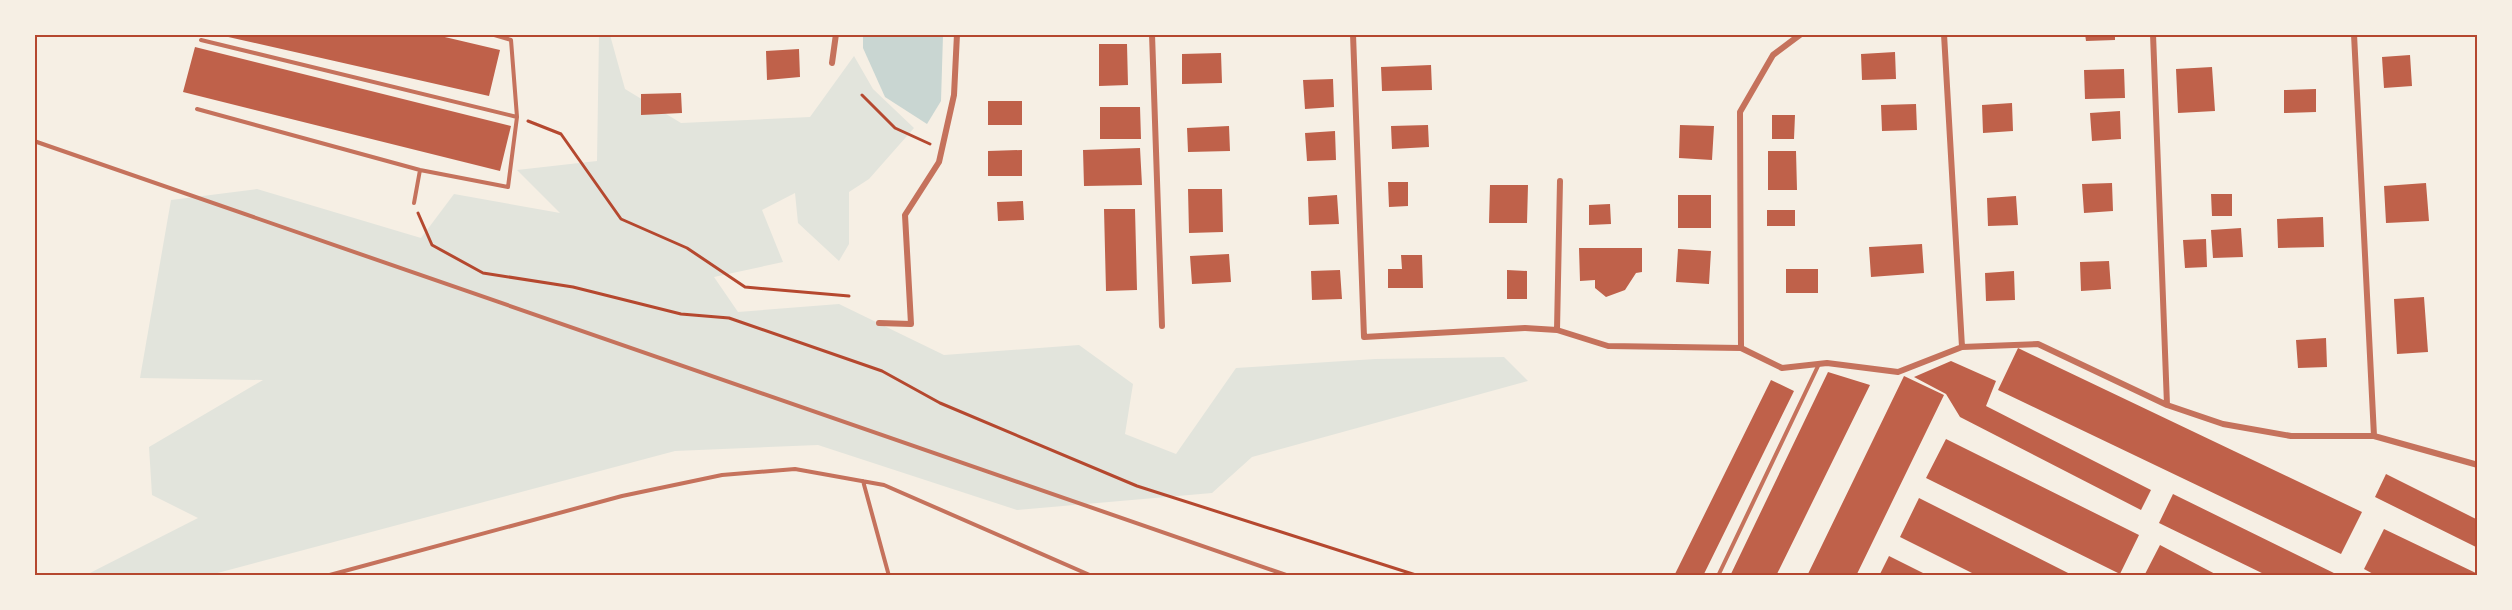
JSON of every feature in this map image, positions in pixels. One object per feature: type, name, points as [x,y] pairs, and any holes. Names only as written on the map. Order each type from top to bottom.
[{"type":"street","points":[[832,63],[836,34]]},
{"type":"street","points":[[879,323],[911,324],[905,215],[939,162],[954,95],[957,34]]},
{"type":"street","points":[[1152,34],[1162,326]]},
{"type":"street","points":[[1353,34],[1364,337],[1525,328],[1557,330],[1608,346],[1741,348],[1782,368],[1820,364],[1898,372],[1962,347],[2038,344],[2167,405],[2223,424],[2291,436],[2374,436],[2478,465]]},
{"type":"street","points":[[1741,348],[1740,112],[1773,55],[1802,34]]},
{"type":"street","points":[[1944,34],[1962,347]]},
{"type":"street","points":[[2153,34],[2167,405]]},
{"type":"street","points":[[2354,34],[2374,436]]},
{"type":"street","points":[[1557,330],[1560,181]]},
{"type":"lane","points":[[197,109],[420,170],[508,187],[517,117],[511,40],[491,34]]},
{"type":"lane","points":[[201,40],[517,117]]},
{"type":"lane","points":[[34,141],[1288,576]]},
{"type":"lane","points":[[414,203],[420,170]]},
{"type":"lane","points":[[1718,576],[1820,364]]},
{"type":"lane","points":[[326,576],[622,496],[722,475],[795,469],[884,485],[1092,576]]},
{"type":"lane","points":[[863,481],[889,576]]},
{"type":"path","points":[[862,95],[895,128],[942,149]]},
{"type":"path","points":[[517,117],[561,134],[621,219],[687,248],[745,286],[849,296]]},
{"type":"path","points":[[414,203],[432,245],[483,273],[573,287],[681,314],[729,318],[882,371],[940,403],[1137,486],[1419,576]]},
{"type":"shaded area","points":[[599,35],[610,35],[625,89],[681,123],[810,117],[854,56],[873,89],[914,128],[869,179],[849,192],[849,244],[839,261],[798,223],[795,193],[762,210],[783,262],[714,277],[738,312],[839,304],[944,355],[1079,345],[1133,384],[1125,434],[1176,454],[1236,368],[1375,359],[1504,357],[1528,381],[1252,457],[1212,493],[1017,510],[818,445],[675,451],[210,575],[84,576],[198,518],[152,495],[149,447],[263,380],[140,378],[171,200],[257,189],[421,238],[454,194],[560,213],[517,170],[597,161]]},
{"type":"shaded area","points":[[863,35],[943,35],[941,101],[927,124],[885,97],[863,48]]},
{"type":"building","points":[[215,34],[432,34],[500,50],[489,96]]},
{"type":"building","points":[[2085,34],[2115,34],[2115,40],[2086,41]]},
{"type":"building","points":[[1099,44],[1127,44],[1128,85],[1099,86]]},
{"type":"building","points":[[195,47],[511,126],[500,171],[183,92]]},
{"type":"building","points":[[799,49],[800,77],[767,80],[766,51]]},
{"type":"building","points":[[1895,52],[1896,79],[1862,80],[1861,54]]},
{"type":"building","points":[[1221,53],[1222,83],[1182,84],[1182,54]]},
{"type":"building","points":[[2410,55],[2412,86],[2384,88],[2382,57]]},
{"type":"building","points":[[1431,65],[1432,90],[1382,91],[1381,67]]},
{"type":"building","points":[[2212,67],[2215,111],[2178,113],[2176,69]]},
{"type":"building","points":[[2124,69],[2125,98],[2085,99],[2084,70]]},
{"type":"building","points":[[1333,79],[1334,107],[1305,109],[1303,80]]},
{"type":"building","points":[[2316,89],[2316,112],[2284,113],[2284,90]]},
{"type":"building","points":[[681,93],[682,113],[641,115],[641,94]]},
{"type":"building","points":[[988,101],[1022,101],[1022,125],[988,125]]},
{"type":"building","points":[[2012,103],[2013,131],[1983,133],[1982,105]]},
{"type":"building","points":[[1916,104],[1917,130],[1882,131],[1881,105]]},
{"type":"building","points":[[1100,107],[1140,107],[1141,139],[1100,139]]},
{"type":"building","points":[[2120,111],[2121,139],[2092,141],[2090,113]]},
{"type":"building","points":[[1772,115],[1795,115],[1794,139],[1772,139]]},
{"type":"building","points":[[1428,125],[1429,147],[1392,149],[1391,126]]},
{"type":"building","points":[[1680,125],[1714,126],[1712,160],[1679,158]]},
{"type":"building","points":[[1229,126],[1230,151],[1188,152],[1187,128]]},
{"type":"building","points":[[1335,131],[1336,160],[1307,161],[1305,133]]},
{"type":"building","points":[[1140,148],[1142,185],[1084,186],[1083,150]]},
{"type":"building","points":[[1022,150],[1022,176],[988,176],[988,151]]},
{"type":"building","points":[[1768,151],[1796,151],[1797,190],[1768,190]]},
{"type":"building","points":[[1388,182],[1408,182],[1408,206],[1389,207]]},
{"type":"building","points":[[2112,183],[2113,211],[2084,213],[2082,184]]},
{"type":"building","points":[[2426,183],[2429,221],[2386,223],[2384,186]]},
{"type":"building","points":[[1490,185],[1528,185],[1527,223],[1489,223]]},
{"type":"building","points":[[1188,189],[1222,189],[1223,232],[1189,233]]},
{"type":"building","points":[[2211,194],[2232,194],[2232,216],[2212,216]]},
{"type":"building","points":[[1337,195],[1339,224],[1309,225],[1308,197]]},
{"type":"building","points":[[1678,195],[1711,195],[1711,228],[1678,228]]},
{"type":"building","points":[[2016,196],[2018,225],[1988,226],[1987,198]]},
{"type":"building","points":[[1023,201],[1024,220],[998,221],[997,202]]},
{"type":"building","points":[[1610,204],[1611,224],[1589,225],[1589,205]]},
{"type":"building","points":[[1104,209],[1135,209],[1137,290],[1106,291]]},
{"type":"building","points":[[1767,210],[1795,210],[1795,226],[1767,226]]},
{"type":"building","points":[[2323,217],[2324,247],[2278,248],[2277,219]]},
{"type":"building","points":[[2241,228],[2243,257],[2213,258],[2211,230]]},
{"type":"building","points":[[2206,239],[2207,267],[2185,268],[2183,240]]},
{"type":"building","points":[[1922,244],[1924,273],[1871,277],[1869,247]]},
{"type":"building","points":[[1579,248],[1642,248],[1642,272],[1636,273],[1625,290],[1606,297],[1595,288],[1595,280],[1580,281]]},
{"type":"building","points":[[1678,249],[1711,251],[1709,284],[1676,282]]},
{"type":"building","points":[[1229,254],[1231,282],[1192,284],[1190,256]]},
{"type":"building","points":[[1401,255],[1422,255],[1423,288],[1388,288],[1388,269],[1402,269]]},
{"type":"building","points":[[2109,261],[2111,289],[2081,291],[2080,262]]},
{"type":"building","points":[[1786,269],[1818,269],[1818,293],[1786,293]]},
{"type":"building","points":[[1340,270],[1342,299],[1312,300],[1311,271]]},
{"type":"building","points":[[1507,270],[1527,271],[1527,299],[1507,299]]},
{"type":"building","points":[[2014,271],[2015,300],[1986,301],[1985,273]]},
{"type":"building","points":[[2424,297],[2428,352],[2397,354],[2394,299]]},
{"type":"building","points":[[2326,338],[2327,367],[2298,368],[2296,340]]},
{"type":"building","points":[[2018,348],[2362,512],[2341,554],[1998,390]]},
{"type":"building","points":[[1951,361],[1996,381],[1986,406],[2151,490],[2141,510],[1960,417],[1946,394],[1914,377]]},
{"type":"building","points":[[1828,372],[1870,385],[1776,576],[1730,576]]},
{"type":"building","points":[[1904,376],[1944,395],[1856,576],[1807,576]]},
{"type":"building","points":[[1771,380],[1794,391],[1703,576],[1674,576]]},
{"type":"building","points":[[1946,439],[2139,535],[2120,574],[1926,478]]},
{"type":"building","points":[[2386,474],[2478,520],[2478,548],[2375,497]]},
{"type":"building","points":[[2173,494],[2340,576],[2268,576],[2159,523]]},
{"type":"building","points":[[1919,498],[2074,576],[1978,576],[1900,537]]},
{"type":"building","points":[[2384,529],[2478,576],[2377,576],[2364,569]]},
{"type":"building","points":[[2160,545],[2219,576],[2144,576]]},
{"type":"building","points":[[1889,556],[1929,576],[1879,576]]}]
